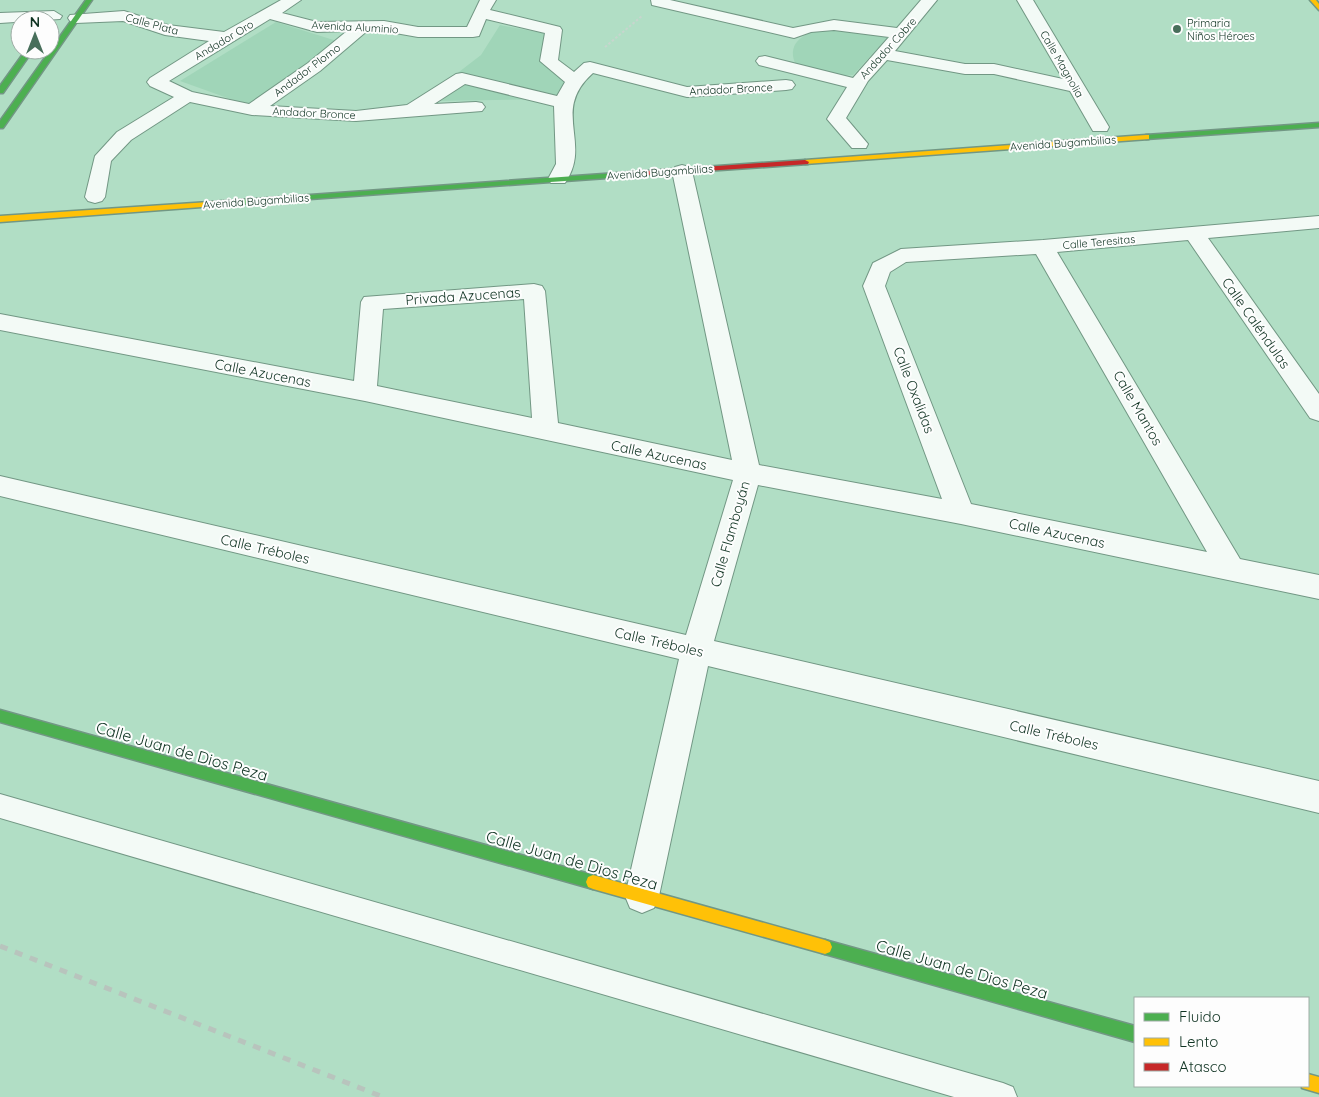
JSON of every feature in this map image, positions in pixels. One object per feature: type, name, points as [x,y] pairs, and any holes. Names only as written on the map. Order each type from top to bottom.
[{"type":"main road","points":[[0,126],[89,0]]},
{"type":"main road","points":[[1312,0],[1319,8]]},
{"type":"main road","points":[[2,84],[22,60]]},
{"type":"main road","name":"Avenida Bugambilias","points":[[0,219],[564,168],[682,171],[1319,125]]},
{"type":"main road","points":[[962,137],[968,150]]},
{"type":"main road","points":[[840,145],[864,144]]},
{"type":"main road","name":"Calle Juan de Dios Peza","points":[[0,716],[1134,1034]]},
{"type":"street","name":"Andador Oro","points":[[156,82],[227,37],[293,0]]},
{"type":"street","name":"Andador Cobre","points":[[864,144],[836,119],[857,84],[929,0]]},
{"type":"street","name":"Calle Magnolia","points":[[1024,0],[1100,127]]},
{"type":"street","points":[[659,1],[780,47],[857,84]]},
{"type":"street","name":"Avenida Aluminio","points":[[269,14],[317,27],[362,28],[384,26],[418,32],[473,32],[484,6]]},
{"type":"street","points":[[484,6],[554,30],[549,61],[574,81]]},
{"type":"street","name":"Calle Plata","points":[[76,18],[124,16],[165,30],[227,37]]},
{"type":"street","points":[[733,90],[780,47],[810,26],[830,23],[901,34]]},
{"type":"street","name":"Andador Plomo","points":[[252,110],[314,67],[362,28]]},
{"type":"street","points":[[882,54],[965,69],[994,69],[1075,87]]},
{"type":"street","points":[[564,168],[563,103],[574,81],[590,67]]},
{"type":"street","name":"Andador Bronce","points":[[590,67],[687,92],[786,85]]},
{"type":"street","points":[[412,110],[462,78],[563,103]]},
{"type":"street","name":"Andador Bronce","points":[[156,82],[187,96],[252,110],[356,116],[412,110],[476,107]]},
{"type":"street","points":[[95,197],[102,160],[124,136],[187,96]]},
{"type":"street","name":"Calle Flamboyán","points":[[642,896],[696,651],[748,473],[682,171]]},
{"type":"street","name":"Calle Teresitas","points":[[881,268],[901,256],[1043,247],[1319,222]]},
{"type":"street","name":"Calle Caléndulas","points":[[1194,234],[1319,412]]},
{"type":"street","name":"Calle Mantos","points":[[1043,247],[1232,570]]},
{"type":"street","name":"Calle Oxalidas","points":[[881,268],[874,286],[961,513]]},
{"type":"street","name":"Privada Azucenas","points":[[365,392],[372,302],[534,292],[546,432]]},
{"type":"street","name":"Calle Azucenas","points":[[0,322],[365,392],[546,432],[748,473],[961,513],[1319,587]]},
{"type":"street","name":"Calle Tréboles","points":[[0,486],[1319,797]]},
{"type":"lane","points":[[0,806],[1003,1097]]},
{"type":"path","points":[[590,67],[605,47],[659,1]]},
{"type":"green space","points":[[276,22],[340,42],[247,105],[180,81]]},
{"type":"green space","points":[[500,25],[553,35],[561,77],[568,91],[557,99],[434,101],[442,85],[481,55]]},
{"type":"green space","points":[[824,27],[881,34],[887,38],[853,75],[838,76],[795,63],[793,49],[800,39]]},
{"type":"railway","points":[[0,946],[383,1097]]},
{"type":"traffic: fast","points":[[0,126],[89,0]]},
{"type":"traffic: fast","points":[[0,91],[23,60]]},
{"type":"traffic: fast","points":[[1146,137],[1319,125]]},
{"type":"traffic: fast","points":[[239,202],[618,175]]},
{"type":"traffic: fast","points":[[0,716],[593,882]]},
{"type":"traffic: fast","points":[[825,947],[1134,1034]]},
{"type":"traffic: slow","points":[[1313,0],[1319,8]]},
{"type":"traffic: slow","points":[[805,162],[1146,137]]},
{"type":"traffic: slow","points":[[0,219],[239,202]]},
{"type":"traffic: slow","points":[[593,882],[825,947]]},
{"type":"traffic: slow","points":[[1309,1082],[1319,1085]]},
{"type":"traffic: jam","points":[[618,175],[805,162]]},
{"type":"place","name":"Primaria Niños Héroes","points":[[1177,29]]}]
